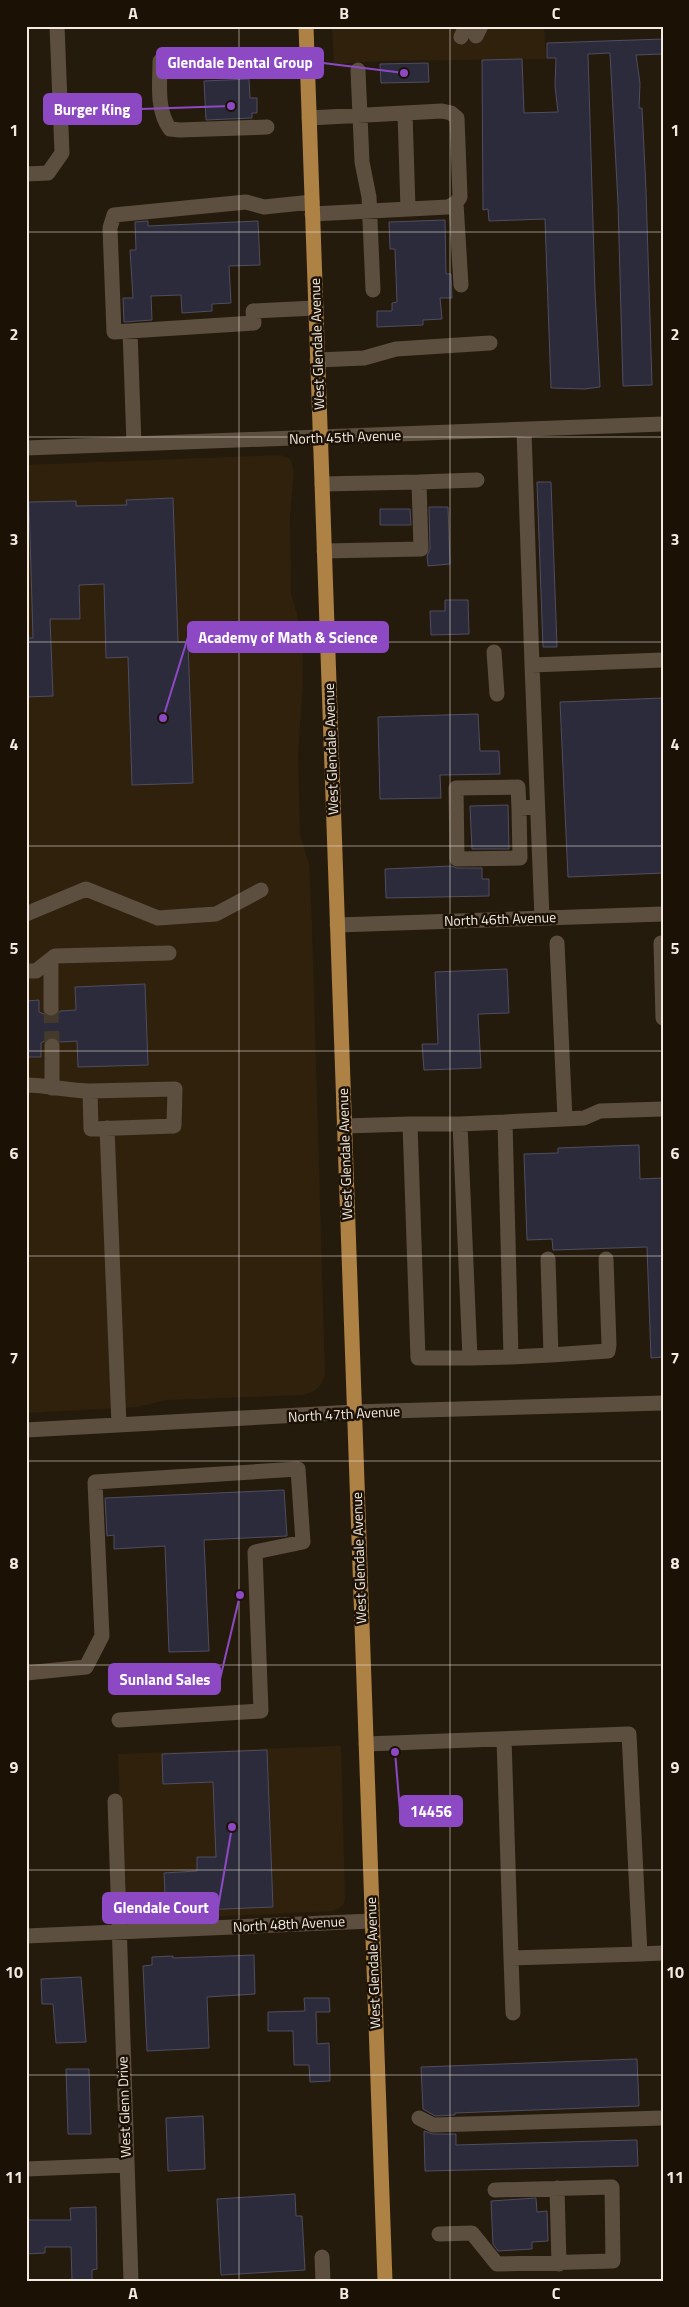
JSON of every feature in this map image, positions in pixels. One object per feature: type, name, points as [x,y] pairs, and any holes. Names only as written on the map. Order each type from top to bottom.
[{"type":"main road","name":"West Glendale Avenue","points":[[306,26],[385,2281]]},
{"type":"street","points":[[26,174],[48,174],[62,153],[57,26]]},
{"type":"street","points":[[160,61],[160,108],[164,122],[170,129],[267,127]]},
{"type":"street","points":[[358,70],[362,162],[370,211],[373,290]]},
{"type":"street","points":[[309,118],[442,111],[452,113],[457,118],[460,197],[456,203],[448,206],[370,211],[264,207],[246,202],[114,215],[110,228],[114,332],[254,323],[253,311],[316,308]]},
{"type":"street","points":[[405,113],[408,209]]},
{"type":"street","points":[[456,203],[461,285]]},
{"type":"street","points":[[130,331],[134,444]]},
{"type":"street","points":[[317,360],[364,358],[396,349],[490,342]]},
{"type":"street","name":"North 45th Avenue","points":[[26,448],[524,431],[663,424]]},
{"type":"street","points":[[524,431],[542,918]]},
{"type":"street","points":[[322,484],[477,480]]},
{"type":"street","points":[[324,551],[422,549],[419,482]]},
{"type":"street","points":[[494,652],[497,694]]},
{"type":"street","points":[[532,665],[663,660]]},
{"type":"street","points":[[518,787],[519,808],[520,858],[457,859],[456,788],[518,787]]},
{"type":"street","points":[[519,808],[537,807]]},
{"type":"street","points":[[26,914],[86,889],[158,918],[216,914],[261,890]]},
{"type":"street","name":"North 46th Avenue","points":[[337,925],[663,914]]},
{"type":"street","points":[[661,942],[663,1018]]},
{"type":"street","points":[[557,943],[565,1119]]},
{"type":"street","points":[[26,971],[36,971],[54,956],[169,953]]},
{"type":"street","points":[[51,959],[51,1008]]},
{"type":"street","points":[[52,1046],[52,1088]]},
{"type":"street","points":[[26,1086],[43,1085],[65,1090],[90,1091],[175,1089],[174,1126],[91,1129],[90,1091]]},
{"type":"street","points":[[344,1126],[460,1124],[584,1118],[600,1111],[663,1109]]},
{"type":"street","points":[[505,1122],[511,1357]]},
{"type":"street","points":[[410,1124],[418,1358],[511,1357],[608,1351],[606,1259]]},
{"type":"street","points":[[460,1124],[470,1358]]},
{"type":"street","points":[[107,1128],[119,1425]]},
{"type":"street","points":[[548,1259],[551,1355]]},
{"type":"street","name":"North 47th Avenue","points":[[26,1430],[354,1412],[663,1404]]},
{"type":"street","points":[[26,1673],[86,1667],[102,1636],[95,1482],[298,1468],[303,1542],[255,1552],[261,1711],[119,1720]]},
{"type":"street","points":[[366,1744],[629,1734],[640,1954]]},
{"type":"street","points":[[504,1739],[513,2013]]},
{"type":"street","name":"West Glenn Drive","points":[[115,1801],[131,2281]]},
{"type":"street","name":"North 48th Avenue","points":[[26,1936],[372,1920]]},
{"type":"street","points":[[511,1958],[663,1953]]},
{"type":"street","points":[[419,2118],[433,2125],[663,2118]]},
{"type":"street","points":[[26,2169],[126,2165]]},
{"type":"street","points":[[439,2234],[472,2233],[497,2264],[613,2262],[612,2187],[495,2190]]},
{"type":"street","points":[[557,2188],[559,2264]]},
{"type":"street","points":[[322,2256],[323,2281]]},
{"type":"shaded area","points":[[332,26],[544,26],[546,59],[380,61],[334,64]]},
{"type":"shaded area","points":[[280,455],[290,459],[294,471],[290,515],[291,594],[302,632],[303,681],[298,755],[300,836],[309,864],[312,927],[325,1375],[321,1384],[314,1391],[303,1395],[167,1400],[137,1407],[26,1413],[26,465]]},
{"type":"shaded area","points":[[341,1746],[345,1899],[343,1905],[338,1909],[332,1911],[141,1920],[132,1918],[128,1914],[124,1900],[118,1754]]},
{"type":"building","points":[[663,39],[663,54],[636,55],[640,83],[639,108],[642,108],[646,190],[652,385],[623,386],[618,203],[610,53],[588,54],[595,291],[600,387],[585,389],[551,388],[545,219],[489,221],[488,209],[483,210],[482,60],[522,59],[524,113],[558,112],[555,86],[556,58],[547,58],[547,43]]},
{"type":"building","points":[[428,63],[429,82],[381,83],[380,64]]},
{"type":"building","points":[[249,79],[250,98],[257,98],[257,113],[252,113],[252,118],[206,120],[204,81]]},
{"type":"building","points":[[445,220],[446,274],[451,274],[452,298],[440,298],[442,319],[423,320],[423,325],[377,327],[377,311],[392,311],[392,303],[397,302],[395,249],[390,249],[389,222]]},
{"type":"building","points":[[148,221],[148,226],[258,221],[260,265],[229,266],[231,303],[212,304],[212,311],[182,313],[181,295],[151,296],[152,320],[124,322],[123,298],[133,298],[130,250],[136,250],[135,222]]},
{"type":"building","points":[[537,482],[551,482],[557,647],[543,647]]},
{"type":"building","points":[[173,498],[178,642],[188,642],[193,783],[132,785],[128,657],[106,658],[104,584],[79,585],[80,619],[50,619],[53,696],[26,697],[26,638],[33,638],[29,502],[76,501],[76,506],[127,505],[126,500]]},
{"type":"building","points":[[429,507],[448,507],[450,564],[428,566],[427,556],[430,549]]},
{"type":"building","points":[[380,509],[410,509],[411,525],[380,525]]},
{"type":"building","points":[[445,600],[468,600],[469,634],[431,635],[430,611],[445,611]]},
{"type":"building","points":[[663,698],[663,873],[568,877],[560,702]]},
{"type":"building","points":[[478,714],[480,751],[499,751],[500,774],[440,775],[441,798],[380,799],[378,717]]},
{"type":"building","points":[[508,805],[509,849],[472,849],[470,806]]},
{"type":"building","points":[[451,866],[457,868],[482,868],[482,879],[489,879],[489,896],[386,898],[385,869]]},
{"type":"building","points":[[507,969],[509,1013],[478,1014],[481,1068],[424,1070],[422,1044],[438,1044],[435,972]]},
{"type":"building","points":[[145,984],[148,1065],[78,1067],[77,1041],[60,1042],[52,1037],[41,1043],[41,1057],[26,1057],[26,1001],[39,1000],[39,1012],[51,1017],[56,1016],[60,1011],[76,1010],[75,987]]},
{"type":"building","points":[[639,1145],[640,1179],[663,1178],[663,1357],[651,1358],[647,1247],[553,1250],[552,1239],[527,1240],[524,1154],[558,1153],[558,1148]]},
{"type":"building","points":[[284,1490],[287,1536],[204,1540],[209,1651],[169,1652],[165,1546],[114,1549],[114,1535],[107,1536],[105,1498]]},
{"type":"building","points":[[267,1750],[273,1907],[200,1910],[200,1913],[166,1914],[164,1873],[197,1871],[197,1857],[216,1857],[213,1782],[163,1784],[162,1754]]},
{"type":"building","points":[[254,1955],[255,1994],[207,1997],[209,2048],[147,2051],[143,1966],[152,1965],[152,1957]]},
{"type":"building","points":[[81,1977],[86,2042],[56,2043],[53,2004],[42,2004],[41,1979]]},
{"type":"building","points":[[304,1998],[329,1998],[330,2012],[316,2012],[317,2044],[329,2043],[330,2081],[310,2082],[309,2065],[294,2065],[293,2031],[268,2031],[268,2012],[305,2011]]},
{"type":"building","points":[[637,2059],[639,2106],[455,2113],[455,2115],[435,2116],[423,2109],[421,2067]]},
{"type":"building","points":[[66,2069],[89,2069],[91,2134],[68,2134]]},
{"type":"building","points":[[203,2116],[205,2169],[168,2171],[166,2118]]},
{"type":"building","points":[[424,2131],[433,2134],[456,2134],[456,2145],[637,2140],[638,2166],[425,2171]]},
{"type":"building","points":[[295,2194],[296,2216],[302,2216],[305,2270],[221,2275],[217,2199]]},
{"type":"building","points":[[536,2198],[537,2212],[547,2211],[548,2241],[532,2242],[532,2249],[498,2251],[493,2244],[491,2201]]},
{"type":"building","points":[[96,2207],[97,2269],[92,2270],[92,2281],[72,2281],[71,2247],[45,2247],[45,2253],[26,2254],[26,2220],[71,2220],[70,2208]]},
{"type":"tunnel","points":[[51,1008],[52,1046]]},
{"type":"place","name":"Glendale Dental Group","points":[[404,73]]},
{"type":"place","name":"Burger King","points":[[231,106]]},
{"type":"place","name":"Academy of Math & Science","points":[[163,718]]},
{"type":"place","name":"Sunland Sales","points":[[240,1595]]},
{"type":"place","name":"14456","points":[[395,1752]]},
{"type":"place","name":"Glendale Court","points":[[232,1827]]}]
